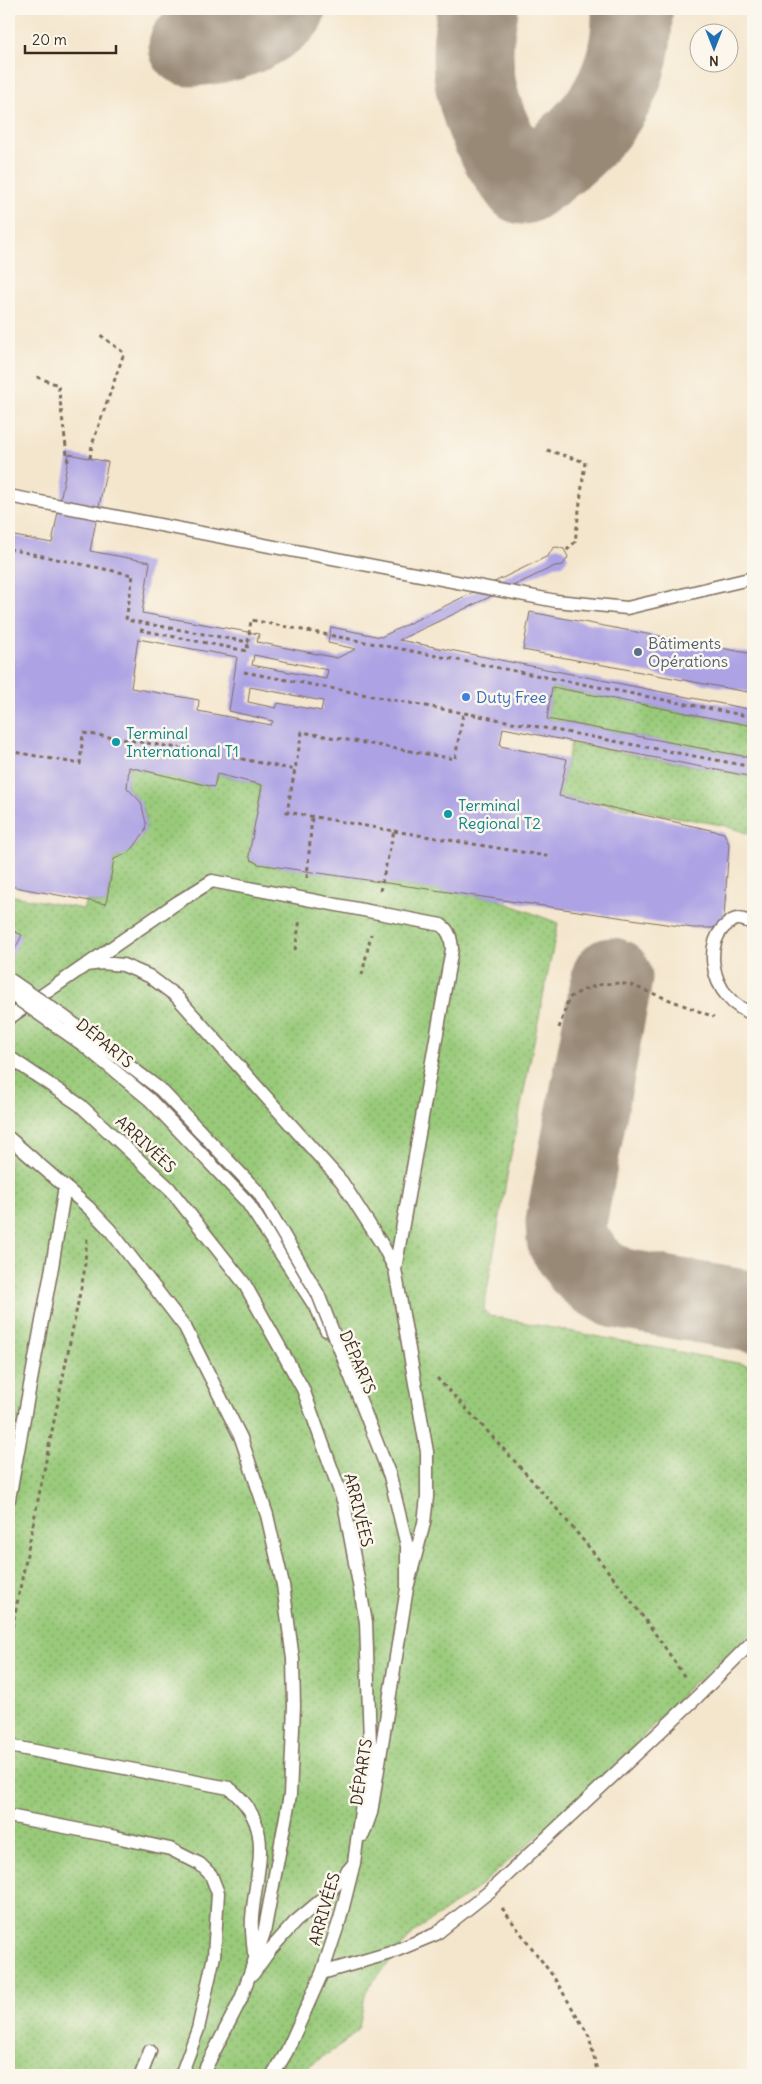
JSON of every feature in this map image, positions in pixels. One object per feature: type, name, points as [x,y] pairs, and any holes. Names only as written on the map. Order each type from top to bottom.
[{"type":"lane","points":[[9,496],[556,601],[627,608],[753,578]]},
{"type":"lane","points":[[9,1018],[178,902],[212,882],[441,925],[446,929],[451,938],[452,949],[395,1269]]},
{"type":"lane","points":[[753,923],[738,919],[734,920],[725,926],[717,936],[713,946],[717,979],[727,996],[736,1006],[753,1014]]},
{"type":"lane","points":[[86,965],[102,963],[123,965],[149,976],[176,996],[342,1182],[383,1246],[395,1269],[428,1452],[428,1483],[424,1523],[407,1588]]},
{"type":"lane","points":[[9,979],[66,1018],[161,1090],[259,1193],[318,1294],[390,1476]]},
{"type":"lane","name":"DÉPARTS","points":[[9,992],[82,1044],[150,1100],[247,1202],[318,1311],[390,1476],[407,1546],[407,1588],[371,1813],[354,1863]]},
{"type":"lane","name":"ARRIVÉES","points":[[9,1057],[80,1105],[169,1188],[244,1283],[303,1389],[344,1503],[366,1622],[370,1743],[354,1863],[340,1918],[322,1973],[286,2053],[273,2075]]},
{"type":"lane","points":[[9,1138],[65,1186],[110,1230],[185,1327],[241,1438],[267,1515],[283,1585],[293,1659],[293,1731],[290,1795],[271,1904],[264,1933],[241,1999],[202,2075]]},
{"type":"lane","points":[[9,1499],[65,1186]]},
{"type":"lane","points":[[322,1973],[390,1953],[436,1934],[490,1891],[753,1641]]},
{"type":"lane","points":[[9,1746],[229,1788],[241,1798],[259,1826],[261,1842],[251,1920],[254,1958]]},
{"type":"lane","points":[[9,1816],[170,1849],[200,1864],[211,1875],[218,1893],[214,1956],[198,2029],[181,2075]]},
{"type":"lane","points":[[248,1981],[270,1950],[295,1922],[326,1896],[354,1863]]},
{"type":"lane","points":[[141,2075],[150,2051]]},
{"type":"path","points":[[90,458],[92,444],[124,353],[99,334]]},
{"type":"path","points":[[37,377],[58,385],[68,462]]},
{"type":"path","points":[[547,450],[585,462],[575,542],[566,551]]},
{"type":"path","points":[[9,549],[132,575],[126,620],[248,642]]},
{"type":"path","points":[[140,630],[246,652],[251,620],[753,717]]},
{"type":"path","points":[[244,672],[753,767]]},
{"type":"path","points":[[463,714],[455,759],[302,732],[287,812],[552,857]]},
{"type":"path","points":[[9,751],[80,764],[83,733],[223,755],[294,770]]},
{"type":"path","points":[[294,950],[309,872],[312,816]]},
{"type":"path","points":[[382,882],[394,831]]},
{"type":"path","points":[[362,975],[376,912]]},
{"type":"path","points":[[559,1028],[569,998],[590,986],[619,982],[716,1018]]},
{"type":"path","points":[[9,1643],[84,1273],[88,1207]]},
{"type":"path","points":[[410,1350],[522,1471],[603,1564],[652,1628],[697,1696]]},
{"type":"path","points":[[490,1891],[553,1976],[590,2036],[598,2075]]},
{"type":"green space","points":[[552,687],[753,726],[753,758],[547,719]]},
{"type":"green space","points":[[571,743],[753,777],[753,835],[722,825],[559,796]]},
{"type":"green space","points":[[129,767],[213,786],[217,774],[262,785],[249,855],[254,863],[496,899],[558,923],[509,1165],[484,1308],[486,1313],[490,1316],[753,1366],[753,1631],[697,1683],[694,1681],[605,1778],[475,1890],[413,1933],[366,1991],[359,2027],[343,2044],[310,2065],[303,2075],[9,2075],[9,895],[83,909],[86,901],[106,904],[114,859],[136,846],[145,828],[142,808],[127,788]]},
{"type":"building","points":[[69,454],[108,462],[90,551],[150,562],[142,613],[259,634],[257,642],[337,658],[356,649],[328,643],[331,627],[381,637],[548,556],[553,548],[564,549],[568,557],[563,565],[555,566],[399,640],[753,710],[753,726],[552,687],[547,719],[753,758],[753,777],[503,728],[500,746],[567,759],[559,796],[724,833],[729,844],[724,918],[722,923],[713,928],[693,928],[258,864],[251,860],[249,855],[262,785],[217,774],[214,787],[129,767],[127,788],[141,802],[146,823],[145,831],[134,847],[126,854],[114,859],[106,904],[9,886],[9,535],[52,543]],"holes":[[[138,639],[237,657],[229,711],[273,721],[271,725],[198,711],[199,700],[131,688]],[[254,655],[328,670],[326,679],[252,665]],[[250,687],[323,701],[321,711],[278,703],[276,708],[248,702]]]},
{"type":"building","name":"Bâtiments Opérations","points":[[530,612],[753,654],[753,693],[523,650]]},
{"type":"building","points":[[9,929],[22,935],[11,957],[9,956]]},
{"type":"taxiway","points":[[189,46],[216,43],[241,36],[264,25],[285,9]]},
{"type":"taxiway","points":[[478,9],[473,51],[476,87],[480,105],[502,154],[523,184],[568,150],[587,132],[603,112],[616,90],[625,66],[631,39],[632,9]]},
{"type":"taxiway","points":[[612,978],[566,1223],[567,1239],[584,1265],[596,1276],[617,1288],[753,1312]]},
{"type":"place","name":"Bâtiments Opérations","points":[[638,652]]},
{"type":"place","name":"Duty Free","points":[[466,697]]},
{"type":"place","name":"Terminal International T1","points":[[116,742]]},
{"type":"place","name":"Terminal Regional T2","points":[[448,814]]}]
